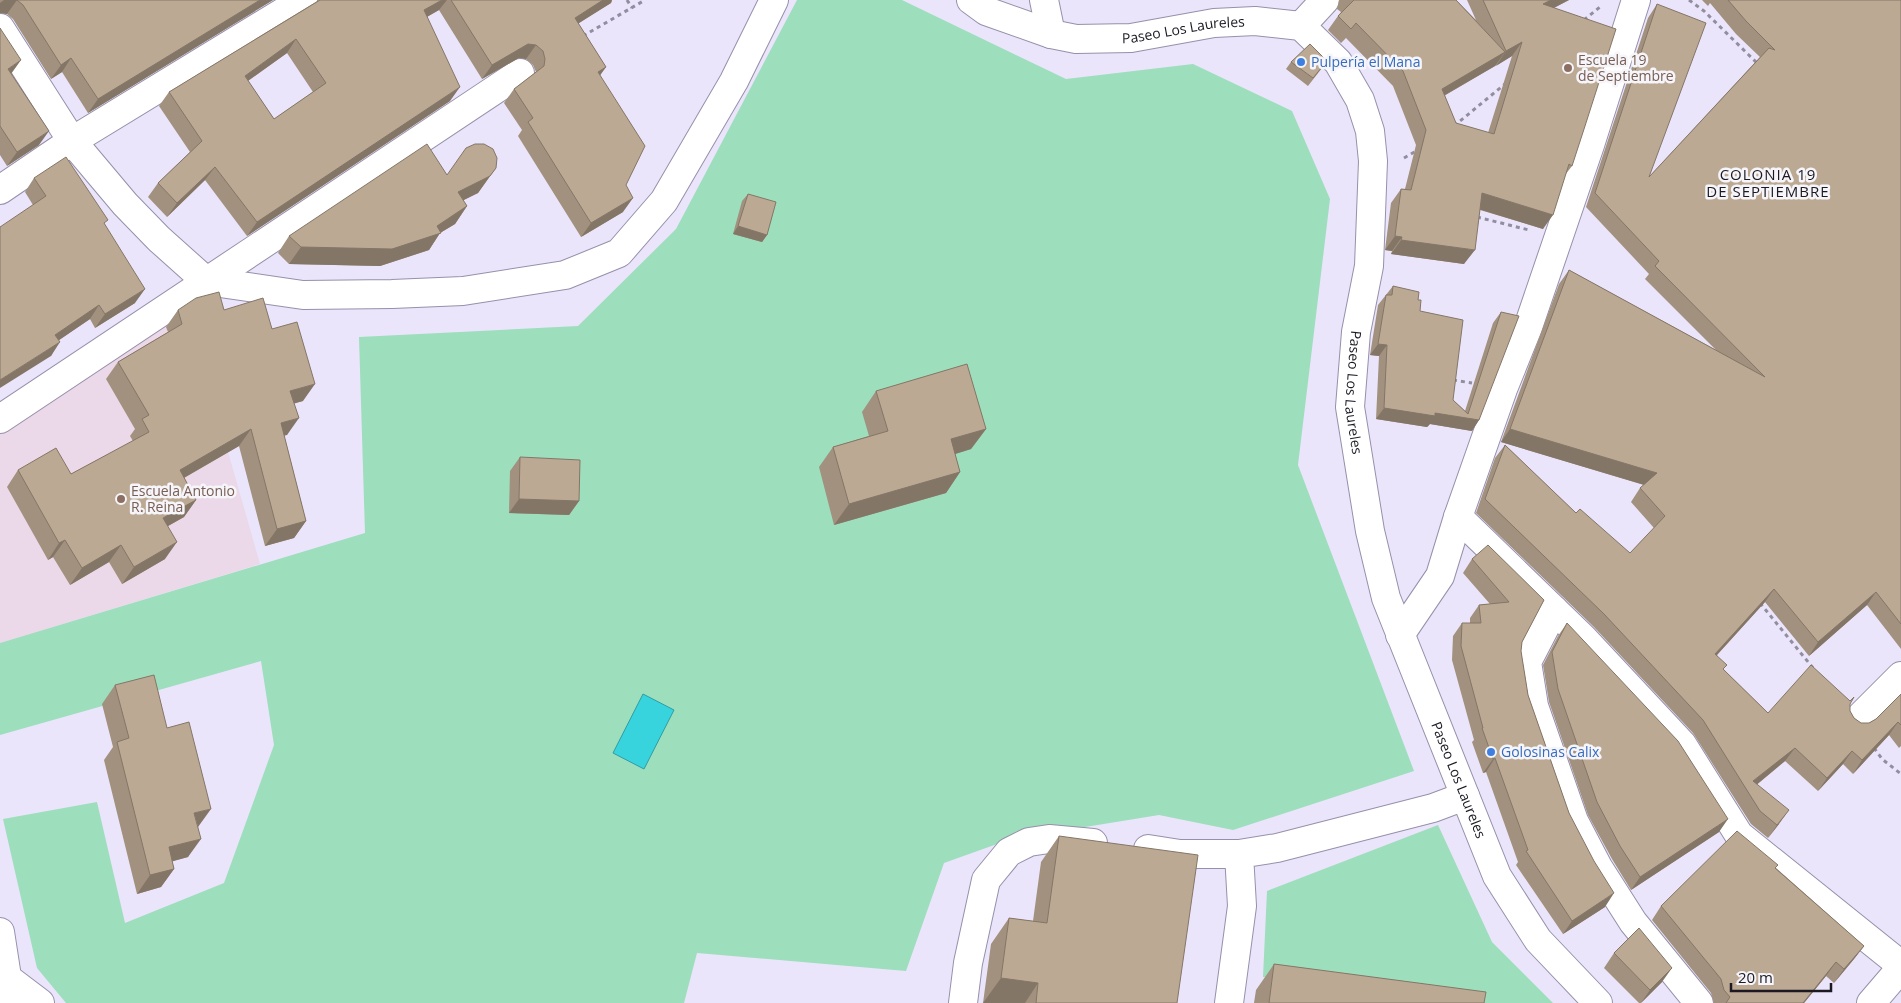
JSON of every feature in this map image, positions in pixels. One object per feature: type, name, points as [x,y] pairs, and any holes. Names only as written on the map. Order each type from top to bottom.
[{"type":"street","points":[[0,190],[72,141],[303,0]]},
{"type":"street","points":[[0,28],[72,141],[138,218],[206,281],[303,295],[463,290],[565,275],[619,253],[664,201],[734,81],[774,0]]},
{"type":"street","name":"Paseo Los Laureles","points":[[971,0],[986,10],[1051,34],[1076,39],[1131,38],[1214,23],[1255,21],[1301,26],[1338,62],[1360,100],[1370,131],[1373,161],[1369,266],[1356,332],[1350,407],[1370,530],[1386,598],[1497,876],[1538,940],[1598,1003]]},
{"type":"street","points":[[1044,0],[1051,34]]},
{"type":"street","points":[[1301,26],[1325,0]]},
{"type":"street","points":[[1400,634],[1440,576],[1458,517],[1558,238],[1636,0]]},
{"type":"street","points":[[0,419],[520,73]]},
{"type":"street","points":[[1458,517],[1554,610],[1682,744],[1739,834],[1901,967],[1871,1003]]},
{"type":"street","points":[[1554,610],[1527,662],[1534,706],[1574,821],[1598,867],[1633,922],[1699,1003]]},
{"type":"street","points":[[1856,721],[1901,676]]},
{"type":"street","points":[[963,1003],[968,963],[986,880],[1008,852],[1029,842],[1049,839],[1180,854],[1239,854],[1277,848],[1433,808],[1465,796]]},
{"type":"street","points":[[1229,1003],[1242,906],[1239,854]]},
{"type":"street","points":[[0,932],[9,990],[40,1003]]},
{"type":"path","points":[[627,0],[632,8]]},
{"type":"path","points":[[581,38],[645,0]]},
{"type":"path","points":[[1689,0],[1704,11],[1759,65]]},
{"type":"path","points":[[1578,25],[1601,6]]},
{"type":"path","points":[[1449,130],[1510,81]]},
{"type":"path","points":[[1373,161],[1401,160],[1425,146]]},
{"type":"path","points":[[1474,216],[1558,238]]},
{"type":"path","points":[[1446,379],[1503,389]]},
{"type":"path","points":[[1756,597],[1819,674]]},
{"type":"path","points":[[1856,721],[1882,759],[1901,774]]},
{"type":"shaded area","name":"Escuela Antonio R. Reina","points":[[187,308],[260,564],[0,643],[0,433]]},
{"type":"green space","points":[[797,0],[902,0],[1066,79],[1193,64],[1292,111],[1330,199],[1298,465],[1414,771],[1233,830],[1159,815],[1011,839],[944,863],[906,971],[697,953],[684,1003],[66,1003],[37,968],[3,819],[97,802],[125,923],[224,883],[274,745],[261,661],[0,735],[0,643],[365,533],[359,337],[578,326],[676,229]]},
{"type":"green space","points":[[1438,825],[1492,942],[1553,1003],[1470,1003],[1263,977],[1267,891]]},
{"type":"water","points":[[643,694],[674,710],[644,769],[613,753]]},
{"type":"building","points":[[17,0],[260,0],[98,99],[71,58],[61,65],[23,5]]},
{"type":"building","points":[[320,0],[442,0],[424,10],[460,87],[257,222],[215,167],[177,203],[158,183],[202,141],[169,92]],"holes":[[[296,39],[326,83],[274,119],[245,76]]]},
{"type":"building","points":[[451,0],[603,0],[575,18],[606,67],[598,72],[645,146],[626,185],[633,198],[591,223],[528,122],[533,118],[514,89],[544,66],[543,51],[536,45],[528,44],[492,65]]},
{"type":"building","points":[[1354,0],[1456,0],[1505,52],[1442,89],[1456,123],[1494,134],[1522,42],[1506,51],[1483,0],[1551,0],[1543,4],[1616,29],[1572,166],[1569,164],[1553,215],[1482,193],[1475,250],[1401,240],[1402,237],[1395,236],[1401,189],[1411,190],[1426,130],[1403,71],[1356,23],[1351,29],[1338,16]]},
{"type":"building","points":[[1728,0],[1901,0],[1901,624],[1876,592],[1818,642],[1774,589],[1715,654],[1727,665],[1723,669],[1768,713],[1811,665],[1850,701],[1854,697],[1850,704],[1850,711],[1854,718],[1861,723],[1869,723],[1876,719],[1901,694],[1901,725],[1898,722],[1862,760],[1852,751],[1827,778],[1795,748],[1753,781],[1789,810],[1777,825],[1760,811],[1703,720],[1604,614],[1485,499],[1505,445],[1576,513],[1580,509],[1630,553],[1665,516],[1640,488],[1657,473],[1510,429],[1569,270],[1765,377],[1655,266],[1659,261],[1595,193],[1657,4],[1706,23],[1649,177],[1769,48],[1775,50]]},
{"type":"building","points":[[0,28],[21,60],[8,69],[49,131],[17,152],[0,126]]},
{"type":"building","points":[[1310,44],[1327,61],[1313,78],[1291,62]]},
{"type":"building","points":[[427,144],[447,175],[466,148],[475,144],[484,144],[493,149],[497,158],[496,168],[490,176],[458,192],[467,206],[437,226],[441,233],[392,249],[301,247],[289,236]]},
{"type":"building","points":[[66,157],[108,220],[104,223],[145,289],[105,314],[99,305],[55,335],[60,342],[0,380],[0,227],[46,196],[34,178]]},
{"type":"building","points":[[748,194],[776,202],[767,235],[738,226]]},
{"type":"building","points":[[1393,286],[1419,292],[1418,300],[1421,300],[1420,311],[1463,320],[1453,400],[1468,414],[1501,312],[1519,316],[1479,420],[1435,413],[1435,416],[1384,408],[1387,345],[1378,344],[1386,295],[1392,295]]},
{"type":"building","points":[[219,292],[224,310],[263,298],[272,329],[297,322],[315,384],[290,391],[299,418],[281,423],[306,521],[277,529],[251,429],[180,470],[196,500],[163,518],[177,542],[134,567],[121,545],[82,568],[65,540],[59,543],[18,470],[56,448],[71,474],[149,432],[142,419],[149,415],[118,362],[182,324],[178,310],[196,298]]},
{"type":"building","points":[[967,364],[986,429],[951,439],[960,472],[849,504],[833,447],[888,431],[876,391]]},
{"type":"building","points":[[520,457],[580,460],[579,501],[519,499]]},
{"type":"building","points":[[1488,545],[1544,600],[1522,642],[1521,651],[1528,695],[1569,813],[1594,861],[1614,893],[1572,921],[1526,851],[1528,850],[1495,758],[1493,759],[1482,728],[1461,646],[1462,623],[1481,623],[1479,605],[1509,602],[1472,559]]},
{"type":"building","points":[[1567,623],[1678,741],[1728,819],[1640,877],[1620,846],[1597,802],[1558,689],[1552,652]]},
{"type":"building","points":[[154,675],[167,728],[189,722],[211,809],[194,813],[201,839],[169,847],[174,869],[150,875],[117,742],[129,738],[115,685]]},
{"type":"building","points":[[1737,831],[1778,865],[1775,868],[1864,946],[1844,969],[1836,962],[1803,1003],[1726,1003],[1730,997],[1724,990],[1721,979],[1661,906]]},
{"type":"building","points":[[1059,836],[1198,855],[1177,1003],[1036,1003],[1038,983],[1001,978],[1009,918],[1047,923]]},
{"type":"building","points":[[1639,928],[1672,968],[1650,990],[1614,953]]},
{"type":"building","points":[[1274,964],[1486,992],[1484,1003],[1269,1003]]},
{"type":"place","name":"Pulpería el Mana","points":[[1301,62]]},
{"type":"place","name":"Escuela 19 de Septiembre","points":[[1568,68]]},
{"type":"place","name":"Escuela Antonio R. Reina","points":[[121,499]]},
{"type":"place","name":"Golosinas Calix","points":[[1491,752]]},
{"type":"district","name":"COLONIA 19 DE SEPTIEMBRE","points":[[1768,184]]}]
